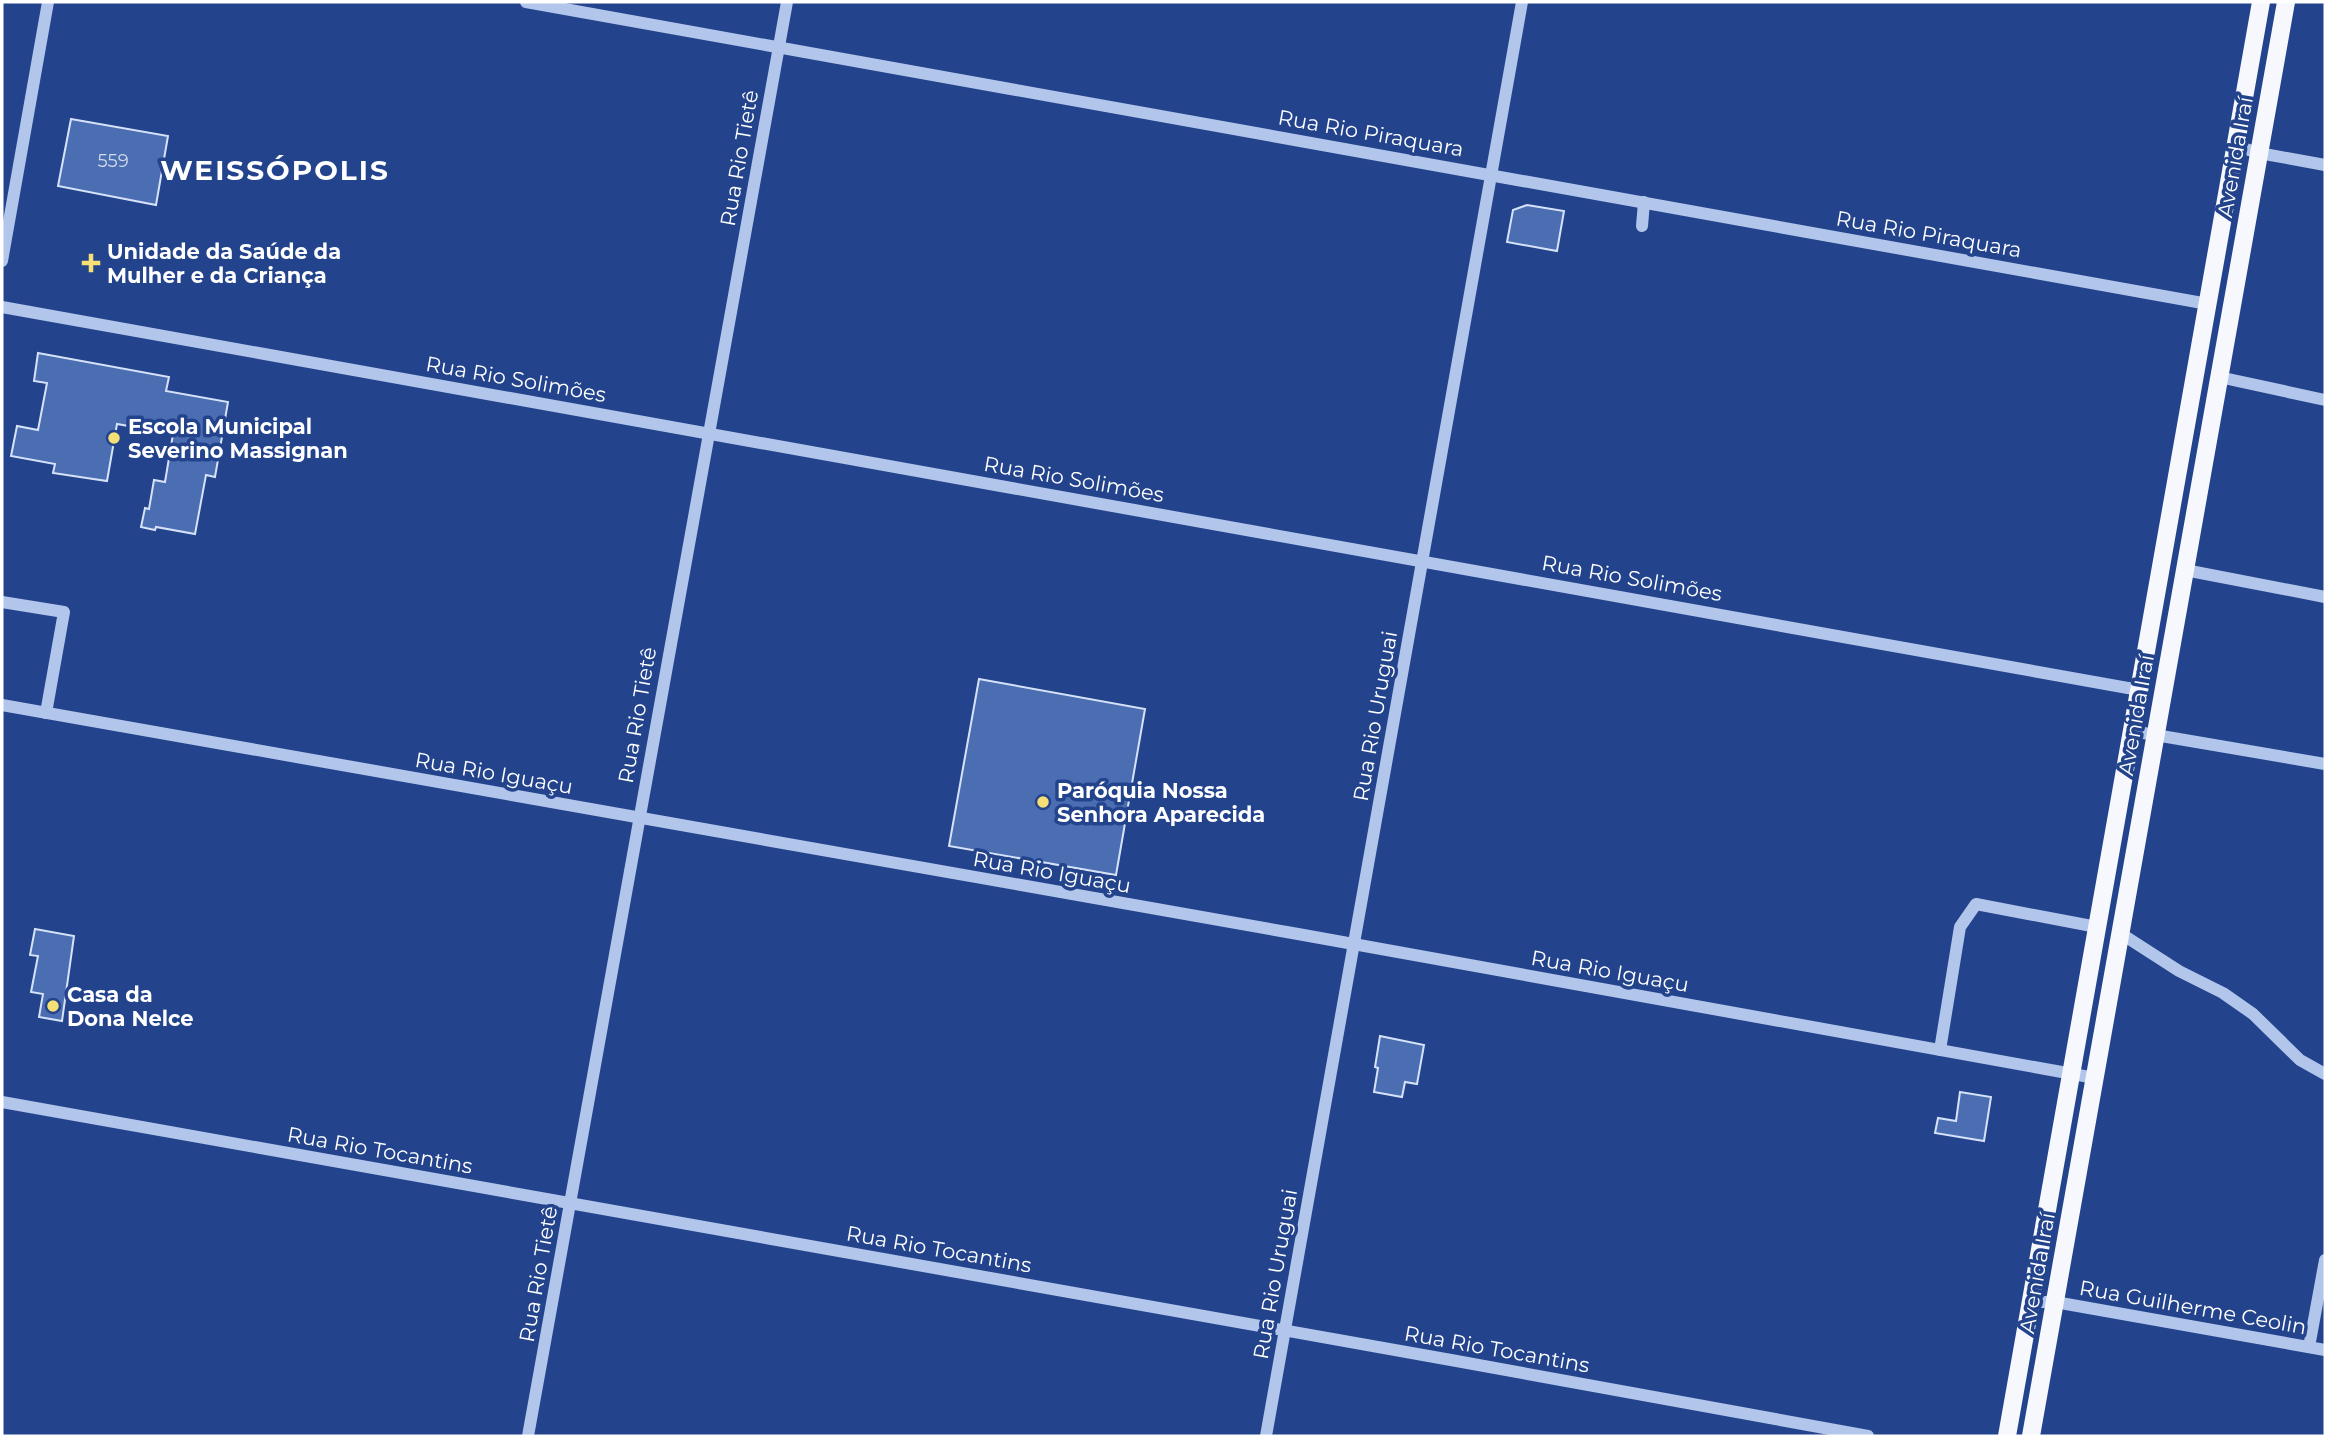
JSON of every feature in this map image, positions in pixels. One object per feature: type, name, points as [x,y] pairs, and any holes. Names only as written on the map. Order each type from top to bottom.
[{"type":"main road","name":"Avenida Iraí","points":[[2007,1436],[2261,2]]},
{"type":"main road","name":"Avenida Iraí","points":[[2031,1436],[2286,2]]},
{"type":"main road","points":[[2225,208],[2235,204],[2243,205],[2248,213]]},
{"type":"main road","points":[[2082,1013],[2095,1021],[2105,1022]]},
{"type":"street","points":[[2,261],[48,2]]},
{"type":"street","name":"Rua Rio Piraquara","points":[[526,2],[2208,304]]},
{"type":"street","name":"Rua Rio Tietê","points":[[528,1436],[787,2]]},
{"type":"street","name":"Rua Rio Uruguai","points":[[1266,1436],[1522,2]]},
{"type":"street","points":[[2236,146],[2325,165]]},
{"type":"street","points":[[1642,226],[1644,202]]},
{"type":"street","name":"Rua Rio Solimões","points":[[2,307],[2139,690]]},
{"type":"street","points":[[2219,377],[2325,400]]},
{"type":"street","points":[[2185,570],[2325,597]]},
{"type":"street","points":[[2,602],[64,612],[46,713]]},
{"type":"street","name":"Rua Rio Iguaçu","points":[[2,705],[2095,1078]]},
{"type":"street","points":[[2132,731],[2325,764]]},
{"type":"street","points":[[1940,1050],[1960,927],[1976,904],[2097,927]]},
{"type":"street","points":[[2120,933],[2179,971],[2223,993],[2253,1014],[2300,1060],[2325,1074]]},
{"type":"street","name":"Rua Rio Tocantins","points":[[2,1102],[1868,1436]]},
{"type":"street","points":[[2309,1347],[2325,1260]]},
{"type":"street","name":"Rua Guilherme Ceolin","points":[[2031,1302],[2055,1302],[2325,1350]]},
{"type":"building","points":[[71,119],[168,136],[156,205],[58,186]]},
{"type":"building","points":[[1527,205],[1564,211],[1557,251],[1507,242],[1513,210]]},
{"type":"building","points":[[38,353],[169,377],[166,391],[228,402],[215,477],[206,475],[195,534],[141,527],[145,508],[149,509],[154,480],[165,482],[173,434],[117,424],[107,481],[53,473],[55,464],[11,456],[17,426],[38,430],[47,383],[34,381]]},
{"type":"building","name":"Paróquia Nossa Senhora Aparecida","points":[[979,679],[1145,709],[1116,875],[949,846]]},
{"type":"building","points":[[35,929],[74,936],[62,1021],[39,1017],[43,994],[31,992],[38,956],[30,955]]},
{"type":"building","points":[[1380,1036],[1424,1045],[1417,1084],[1405,1082],[1402,1097],[1374,1092]]},
{"type":"building","points":[[1960,1092],[1991,1097],[1984,1141],[1935,1133],[1938,1118],[1956,1121]]},
{"type":"place","name":"Unidade da Saúde da Mulher e da Criança","points":[[91,263]]},
{"type":"place","name":"Escola Municipal Severino Massignan","points":[[114,438]]},
{"type":"place","name":"Paróquia Nossa Senhora Aparecida","points":[[1043,802]]},
{"type":"place","name":"Casa da Dona Nelce","points":[[53,1006]]},
{"type":"district","name":"WEISSÓPOLIS","points":[[275,170]]}]
